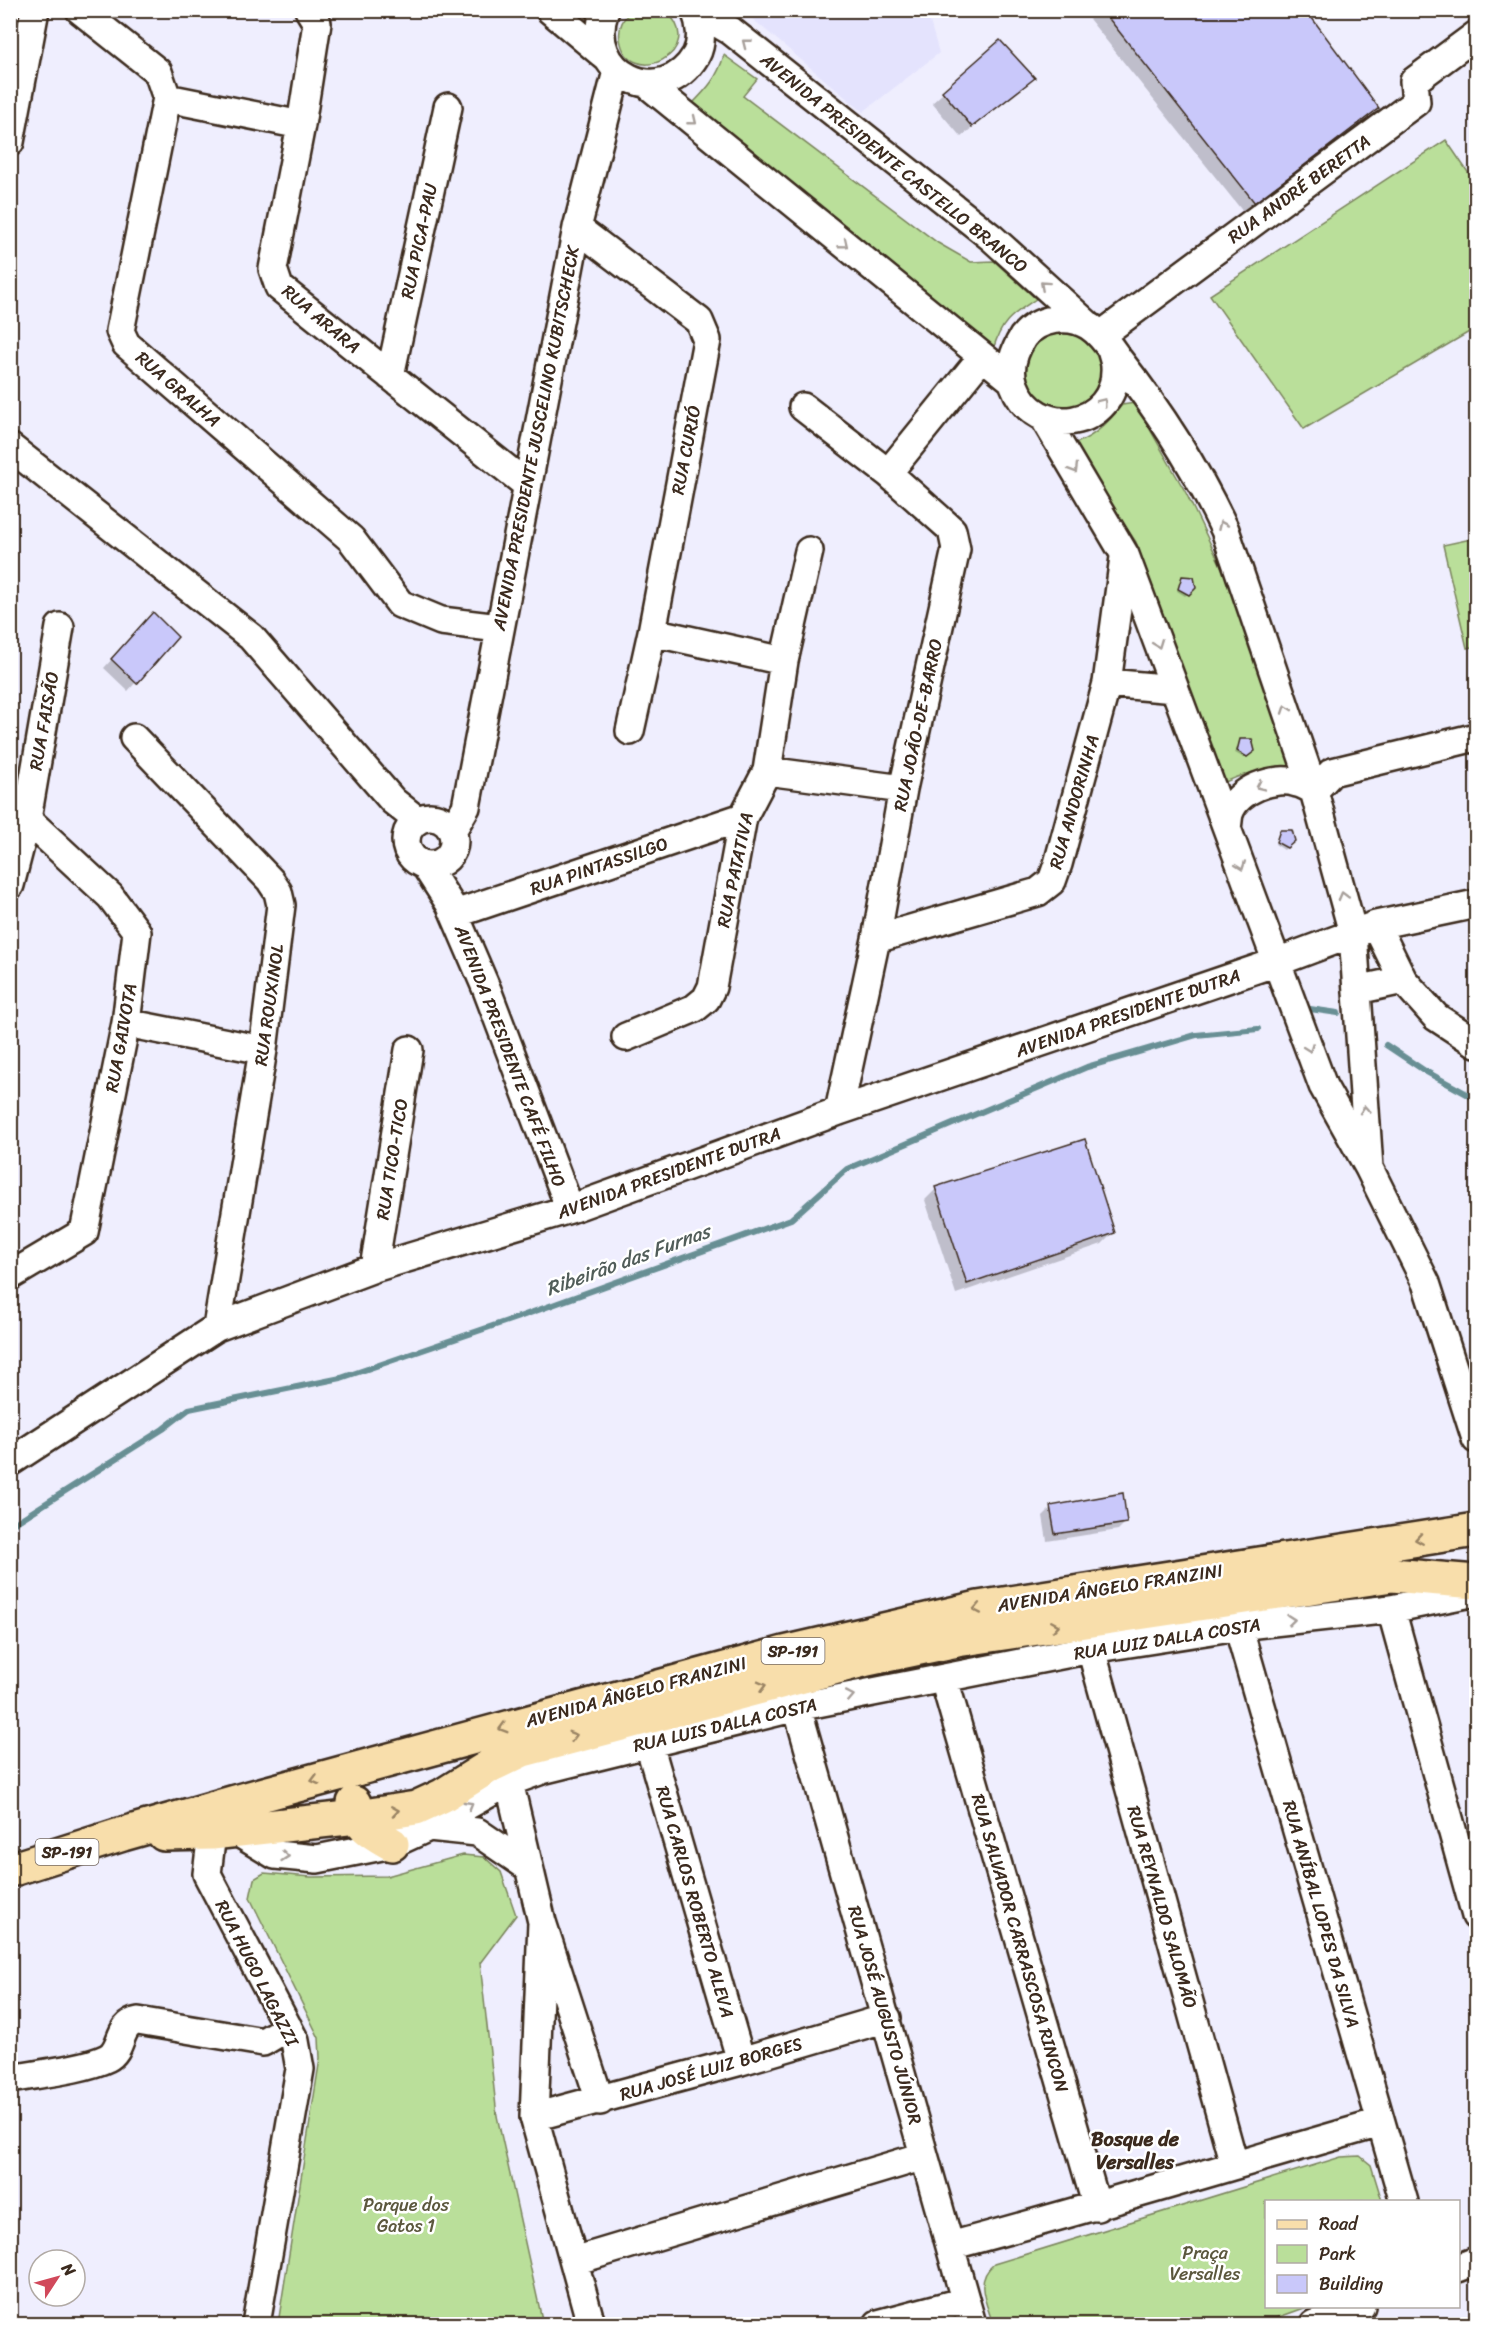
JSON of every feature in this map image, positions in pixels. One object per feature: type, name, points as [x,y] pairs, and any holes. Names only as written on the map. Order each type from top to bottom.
[{"type":"main road","name":"AVENIDA ÂNGELO FRANZINI","points":[[225,1822],[368,1766],[784,1653],[978,1608],[1476,1530]]},
{"type":"main road","name":"AVENIDA ÂNGELO FRANZINI","points":[[10,1870],[123,1834],[225,1822],[357,1817],[416,1808],[442,1796],[490,1766],[523,1750],[867,1659],[957,1640],[1392,1575],[1476,1582]]},
{"type":"main road","points":[[368,1766],[353,1794],[357,1817],[372,1832],[392,1844]]},
{"type":"street","points":[[10,142],[35,10]]},
{"type":"street","points":[[80,10],[158,72],[167,98],[301,125]]},
{"type":"street","name":"RUA ARARA","points":[[309,10],[317,23],[301,125],[273,269],[279,287],[526,485]]},
{"type":"street","points":[[550,10],[611,64],[632,80],[647,84],[664,82],[678,76],[690,65],[698,51],[701,35],[695,10]]},
{"type":"street","points":[[605,10],[600,23],[600,41],[611,64]]},
{"type":"street","name":"AVENIDA PRESIDENTE CASTELLO BRANCO","points":[[695,10],[731,31],[992,238],[1100,336],[1143,390],[1208,495],[1221,521],[1314,791],[1365,928],[1357,990],[1369,1168]]},
{"type":"street","name":"RUA ANDRÉ BERETTA","points":[[1100,336],[1416,102],[1414,81],[1476,35]]},
{"type":"street","name":"AVENIDA PRESIDENTE JUSCELINO KUBITSCHECK","points":[[416,857],[407,833],[438,831],[466,807],[526,485],[611,64]]},
{"type":"street","points":[[647,84],[1013,381]]},
{"type":"street","name":"RUA GRALHA","points":[[167,98],[120,331],[126,344],[351,539],[400,604],[441,621],[499,628]]},
{"type":"street","name":"RUA PICA-PAU","points":[[390,376],[448,107]]},
{"type":"street","name":"RUA CURIÓ","points":[[577,228],[699,321],[707,340],[652,632],[630,731]]},
{"type":"street","points":[[1053,319],[1070,319],[1100,336],[1115,366],[1113,384],[1106,400],[1094,412],[1078,420],[1060,422],[1044,418],[1030,410],[1019,397],[1013,381],[1012,365],[1016,349],[1025,335],[1038,324],[1053,319]]},
{"type":"street","points":[[888,473],[982,357]]},
{"type":"street","name":"RUA JOÃO-DE-BARRO","points":[[804,407],[888,473],[952,530],[956,549],[903,789],[876,939],[839,1111]]},
{"type":"street","points":[[1044,418],[1125,555],[1323,1086],[1369,1168],[1426,1283],[1476,1439]]},
{"type":"street","name":"AVENIDA PRESIDENTE CAFÉ FILHO","points":[[10,447],[251,637],[393,801],[438,831],[452,909]]},
{"type":"street","name":"RUA PATATIVA","points":[[626,1037],[695,1008],[706,999],[712,987],[743,817],[767,771],[784,661],[809,551]]},
{"type":"street","name":"RUA ANDORINHA","points":[[876,939],[1038,892],[1052,880],[1107,683],[1125,555]]},
{"type":"street","name":"RUA FAISÃO","points":[[10,885],[19,818],[60,627]]},
{"type":"street","points":[[652,632],[784,661]]},
{"type":"street","points":[[1107,683],[1175,688]]},
{"type":"street","points":[[1227,828],[1229,812],[1241,798],[1256,787],[1272,781],[1296,782],[1314,791],[1332,772],[1476,737]]},
{"type":"street","name":"RUA ROUXINOL","points":[[134,738],[270,880],[278,892],[281,905],[263,1050],[217,1327]]},
{"type":"street","points":[[767,771],[903,789]]},
{"type":"street","name":"AVENIDA PRESIDENTE CAFÉ FILHO","points":[[393,801],[416,857],[452,909],[488,990],[570,1209]]},
{"type":"street","name":"RUA PINTASSILGO","points":[[452,909],[743,817]]},
{"type":"street","name":"RUA GAIVOTA","points":[[10,1276],[84,1232],[126,1023],[137,932],[110,896],[19,818]]},
{"type":"street","points":[[416,857],[440,864],[438,831]]},
{"type":"street","name":"AVENIDA PRESIDENTE DUTRA","points":[[10,1462],[217,1327],[374,1268],[570,1209],[839,1111],[1277,962],[1365,928],[1476,904]]},
{"type":"street","points":[[1365,928],[1403,980],[1436,1017],[1476,1043]]},
{"type":"street","points":[[1357,990],[1403,980]]},
{"type":"street","points":[[126,1023],[263,1050]]},
{"type":"street","name":"RUA TICO-TICO","points":[[374,1268],[409,1050]]},
{"type":"street","points":[[1323,1086],[1362,1077]]},
{"type":"street","name":"RUA LUIZ DALLA COSTA","points":[[944,1678],[1091,1649],[1238,1626],[1391,1609],[1476,1592]]},
{"type":"street","points":[[1391,1609],[1476,1916]]},
{"type":"street","name":"RUA ANÍBAL LOPES DA SILVA","points":[[1238,1626],[1403,2200]]},
{"type":"street","name":"RUA REYNALDO SALOMÃO","points":[[1091,1649],[1234,2164]]},
{"type":"street","name":"RUA LUIS DALLA COSTA","points":[[225,1822],[275,1855],[317,1859],[392,1844],[429,1827],[509,1782],[542,1770],[797,1707],[944,1678]]},
{"type":"street","name":"RUA SALVADOR CARRASCOSA RINCON","points":[[944,1678],[1097,2207]]},
{"type":"street","name":"RUA JOSÉ AUGUSTO JÚNIOR","points":[[797,1707],[968,2313]]},
{"type":"street","name":"RUA CARLOS ROBERTO ALEVA","points":[[649,1743],[741,2061]]},
{"type":"street","points":[[509,1782],[542,1922],[600,2101]]},
{"type":"street","name":"RUA HUGO LAGAZZI","points":[[225,1822],[207,1874],[295,2041],[300,2069],[256,2325]]},
{"type":"street","points":[[429,1827],[477,1832],[528,1867]]},
{"type":"street","points":[[542,1922],[534,2117],[591,2325]]},
{"type":"street","name":"RUA JOSÉ LUIZ BORGES","points":[[534,2117],[600,2101],[886,2018]]},
{"type":"street","points":[[10,2079],[94,2063],[110,2057],[125,2027],[130,2022],[138,2021],[263,2042],[288,2027]]},
{"type":"street","points":[[950,2246],[1097,2207],[1234,2164],[1380,2123]]},
{"type":"street","points":[[573,2261],[924,2156]]},
{"type":"street","points":[[1460,2267],[1476,2261]]},
{"type":"street","points":[[1315,2325],[1358,2308]]},
{"type":"street","points":[[878,2325],[968,2313]]},
{"type":"shaded area","points":[[743,11],[927,11],[939,53],[863,112]]},
{"type":"green space","points":[[632,11],[666,11],[677,26],[678,40],[673,52],[662,60],[650,64],[637,62],[626,54],[620,39],[620,31],[624,20]]},
{"type":"green space","points":[[724,55],[757,79],[743,96],[938,243],[971,262],[994,261],[1036,299],[1008,320],[993,350],[691,105],[719,70]]},
{"type":"green space","points":[[1446,140],[1476,184],[1476,328],[1304,429],[1210,295]]},
{"type":"green space","points":[[1071,328],[1097,343],[1106,371],[1096,399],[1058,413],[1026,392],[1023,352],[1042,332]]},
{"type":"green space","points":[[1135,403],[1186,493],[1224,572],[1291,766],[1257,771],[1225,782],[1136,542],[1079,456],[1076,443],[1096,432],[1122,405]]},
{"type":"green space","points":[[1476,538],[1476,646],[1467,648],[1443,545]]},
{"type":"green space","name":"Parque dos Gatos 1","points":[[463,1855],[484,1857],[501,1872],[516,1915],[480,1963],[497,2116],[543,2324],[278,2324],[320,2058],[319,2038],[250,1898],[254,1879],[264,1873],[311,1877],[387,1876]]},
{"type":"green space","name":"Praça Versalles","points":[[1360,2156],[1371,2165],[1382,2200],[1265,2200],[1265,2308],[1304,2308],[1260,2324],[993,2324],[985,2301],[983,2285],[984,2278],[994,2264],[1341,2157]]},
{"type":"building","points":[[1102,10],[1306,10],[1379,108],[1255,203]]},
{"type":"building","points":[[1000,40],[1035,78],[972,127],[942,91]]},
{"type":"building","points":[[1182,576],[1194,577],[1196,588],[1189,595],[1178,589]]},
{"type":"building","points":[[153,612],[178,637],[137,684],[111,659]]},
{"type":"building","points":[[1240,739],[1252,739],[1255,751],[1247,757],[1237,751]]},
{"type":"building","points":[[1280,830],[1292,830],[1295,841],[1287,848],[1276,842]]},
{"type":"building","points":[[1085,1139],[1115,1233],[967,1284],[935,1187]]},
{"type":"building","points":[[1123,1493],[1127,1523],[1055,1534],[1050,1506]]},
{"type":"waterway","name":"Ribeirão das Furnas","points":[[1310,1009],[1338,1013]]},
{"type":"waterway","name":"Ribeirão das Furnas","points":[[10,1526],[163,1429],[189,1409],[341,1378],[519,1317],[791,1219],[847,1169],[1087,1067],[1196,1035],[1258,1029]]},
{"type":"waterway","name":"Ribeirão das Furnas","points":[[1386,1045],[1425,1071],[1476,1099]]},
{"type":"district","name":"Bosque de Versalles","points":[[1135,2150]]}]
